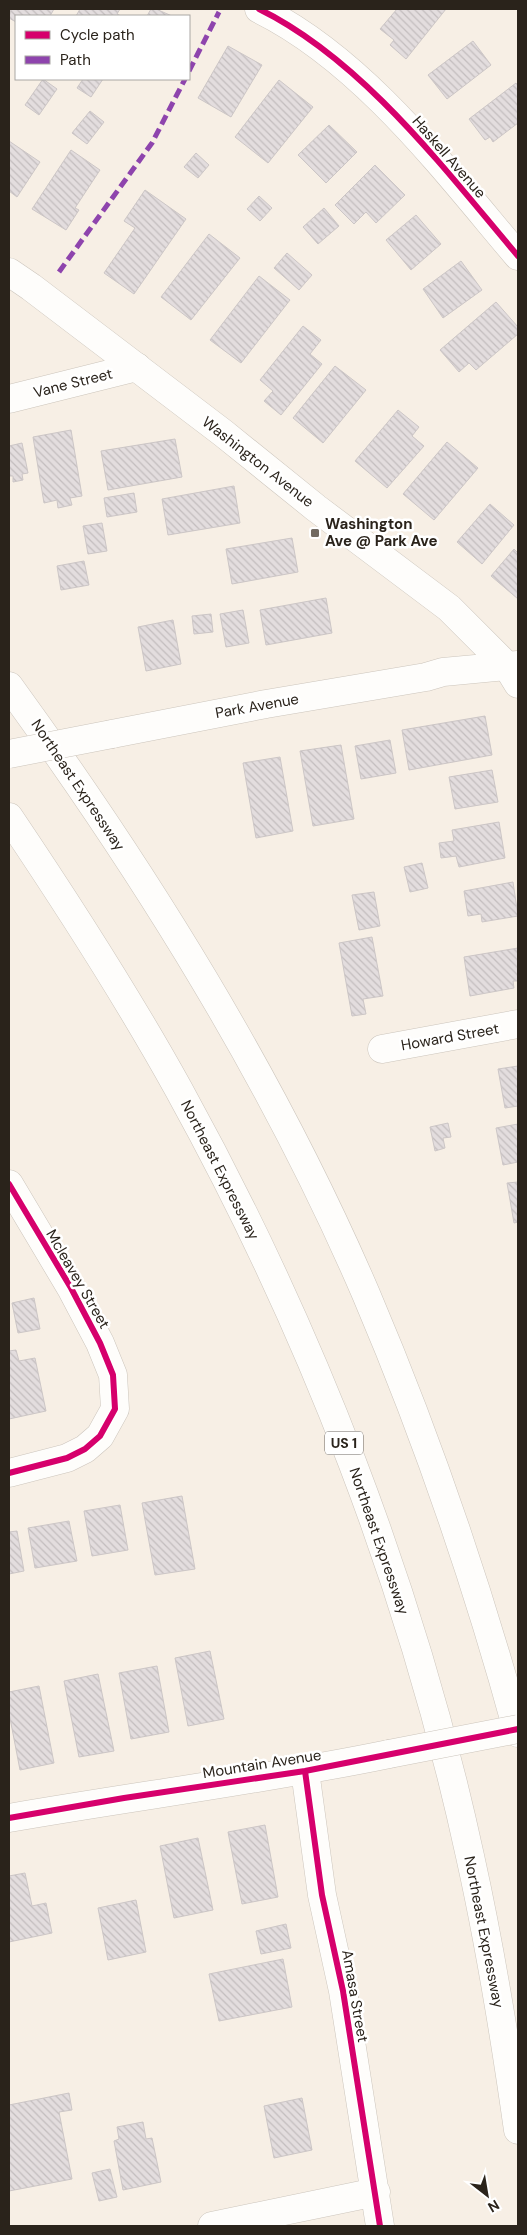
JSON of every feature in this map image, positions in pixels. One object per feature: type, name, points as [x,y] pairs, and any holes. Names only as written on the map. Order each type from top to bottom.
[{"type":"main road","name":"Haskell Avenue","points":[[260,9],[314,43],[362,82],[410,131],[518,256]]},
{"type":"main road","name":"Washington Avenue","points":[[9,272],[223,433],[316,508],[449,608],[515,671]]},
{"type":"main road","name":"Vane Street","points":[[9,398],[136,367]]},
{"type":"main road","name":"Park Avenue","points":[[9,754],[266,704],[426,677],[444,672],[515,671]]},
{"type":"main road","name":"Northeast Expressway","points":[[9,686],[109,829],[198,970],[261,1082],[315,1185],[364,1292],[410,1401],[456,1528],[488,1625],[518,1733]]},
{"type":"main road","name":"Northeast Expressway","points":[[9,817],[121,989],[179,1089],[234,1194],[284,1299],[330,1406],[381,1542],[440,1732],[470,1854],[493,1968],[518,2130]]},
{"type":"main road","name":"Howard Street","points":[[382,1049],[518,1024]]},
{"type":"main road","name":"Mcleavey Street","points":[[9,1184],[71,1288],[100,1343],[113,1374],[115,1408],[100,1436],[85,1449],[67,1458],[9,1473]]},
{"type":"main road","name":"Mountain Avenue","points":[[9,1818],[124,1798],[305,1771],[518,1729]]},
{"type":"main road","name":"Amasa Street","points":[[305,1771],[322,1895],[343,1991],[380,2226]]},
{"type":"main road","points":[[212,2226],[376,2192]]},
{"type":"building","points":[[11,9],[54,9],[51,15],[15,15],[15,21],[9,18]]},
{"type":"building","points":[[80,9],[120,9],[117,14],[119,15],[77,15]]},
{"type":"building","points":[[151,9],[156,9],[170,15],[148,15]]},
{"type":"building","points":[[397,9],[446,9],[406,59],[390,45],[394,40],[380,29]]},
{"type":"building","points":[[473,41],[491,65],[447,99],[428,75]]},
{"type":"building","points":[[228,46],[262,65],[231,117],[198,98]]},
{"type":"building","points":[[42,80],[57,89],[39,115],[25,105]]},
{"type":"building","points":[[82,80],[102,80],[91,97],[77,88]]},
{"type":"building","points":[[279,80],[313,107],[268,163],[235,137]]},
{"type":"building","points":[[516,83],[518,86],[518,123],[493,142],[490,137],[485,140],[469,119]]},
{"type":"building","points":[[90,111],[104,122],[87,144],[72,133]]},
{"type":"building","points":[[329,125],[357,152],[326,183],[298,155]]},
{"type":"building","points":[[9,141],[40,162],[17,197],[9,191]]},
{"type":"building","points":[[71,150],[100,170],[75,208],[79,210],[66,230],[32,209]]},
{"type":"building","points":[[196,153],[209,165],[198,178],[184,167]]},
{"type":"building","points":[[375,165],[405,195],[376,223],[366,212],[354,224],[335,205]]},
{"type":"building","points":[[145,190],[186,219],[134,294],[104,273],[135,228],[124,221]]},
{"type":"building","points":[[259,196],[272,208],[260,221],[247,209]]},
{"type":"building","points":[[324,208],[339,226],[318,244],[303,227]]},
{"type":"building","points":[[416,215],[441,244],[411,270],[386,240]]},
{"type":"building","points":[[209,234],[240,258],[191,320],[161,297]]},
{"type":"building","points":[[287,253],[312,275],[299,290],[274,268]]},
{"type":"building","points":[[461,261],[482,290],[443,318],[423,289]]},
{"type":"building","points":[[259,276],[290,300],[241,363],[210,340]]},
{"type":"building","points":[[496,302],[518,327],[518,334],[476,370],[469,363],[459,372],[440,350]]},
{"type":"building","points":[[303,326],[321,340],[310,354],[322,364],[281,415],[264,401],[273,391],[260,380]]},
{"type":"building","points":[[335,366],[366,390],[323,443],[293,418]]},
{"type":"building","points":[[398,410],[419,427],[412,436],[424,446],[387,488],[355,461]]},
{"type":"building","points":[[71,430],[82,496],[70,498],[72,505],[58,508],[57,500],[44,503],[33,437]]},
{"type":"building","points":[[175,439],[182,477],[108,490],[101,451]]},
{"type":"building","points":[[447,442],[478,468],[434,520],[403,494]]},
{"type":"building","points":[[22,443],[28,473],[22,474],[23,480],[13,482],[13,476],[9,476],[9,446]]},
{"type":"building","points":[[234,486],[240,523],[168,535],[162,499]]},
{"type":"building","points":[[134,493],[137,512],[107,517],[104,498]]},
{"type":"building","points":[[490,504],[514,525],[482,564],[457,542]]},
{"type":"building","points":[[102,523],[107,551],[88,554],[83,526]]},
{"type":"building","points":[[292,538],[298,572],[232,584],[226,549]]},
{"type":"building","points":[[514,549],[518,553],[518,599],[491,576]]},
{"type":"building","points":[[84,561],[89,585],[61,590],[57,566]]},
{"type":"building","points":[[326,598],[332,633],[266,645],[260,610]]},
{"type":"building","points":[[243,610],[249,643],[226,647],[220,614]]},
{"type":"building","points":[[211,614],[213,632],[194,634],[192,616]]},
{"type":"building","points":[[173,620],[181,664],[146,671],[138,627]]},
{"type":"building","points":[[485,716],[492,755],[409,770],[402,730]]},
{"type":"building","points":[[390,740],[396,773],[361,779],[355,746]]},
{"type":"building","points":[[341,745],[354,819],[313,826],[300,751]]},
{"type":"building","points":[[280,757],[293,831],[256,838],[243,763]]},
{"type":"building","points":[[492,770],[498,802],[455,809],[449,777]]},
{"type":"building","points":[[499,822],[505,858],[459,867],[456,856],[441,858],[439,843],[454,841],[452,830]]},
{"type":"building","points":[[422,863],[428,888],[410,892],[404,867]]},
{"type":"building","points":[[513,882],[518,916],[482,922],[481,914],[468,916],[464,891]]},
{"type":"building","points":[[374,892],[380,926],[359,930],[352,895]]},
{"type":"building","points":[[372,937],[383,996],[363,999],[366,1014],[352,1016],[339,943]]},
{"type":"building","points":[[518,948],[518,981],[513,981],[514,988],[470,996],[464,957]]},
{"type":"building","points":[[518,1066],[518,1106],[505,1108],[498,1069]]},
{"type":"building","points":[[448,1123],[451,1137],[443,1138],[445,1148],[435,1151],[430,1127]]},
{"type":"building","points":[[518,1124],[518,1162],[503,1165],[496,1128]]},
{"type":"building","points":[[518,1182],[518,1222],[514,1223],[507,1183]]},
{"type":"building","points":[[34,1298],[40,1329],[18,1333],[12,1303]]},
{"type":"building","points":[[16,1350],[19,1361],[35,1358],[46,1411],[9,1419],[9,1351]]},
{"type":"building","points":[[182,1496],[195,1569],[155,1575],[142,1503]]},
{"type":"building","points":[[120,1505],[128,1550],[92,1556],[84,1511]]},
{"type":"building","points":[[69,1521],[77,1561],[35,1568],[28,1528]]},
{"type":"building","points":[[17,1531],[24,1571],[9,1574],[9,1532]]},
{"type":"building","points":[[210,1651],[224,1719],[188,1726],[175,1658]]},
{"type":"building","points":[[157,1666],[169,1732],[131,1739],[119,1673]]},
{"type":"building","points":[[98,1674],[114,1751],[79,1757],[64,1681]]},
{"type":"building","points":[[39,1686],[54,1763],[20,1770],[9,1713],[9,1692]]},
{"type":"building","points":[[265,1825],[278,1897],[242,1904],[228,1832]]},
{"type":"building","points":[[198,1838],[213,1910],[174,1918],[160,1846]]},
{"type":"building","points":[[25,1873],[32,1906],[46,1903],[52,1933],[9,1942],[9,1876]]},
{"type":"building","points":[[136,1900],[146,1952],[108,1960],[98,1908]]},
{"type":"building","points":[[286,1924],[291,1948],[261,1954],[256,1931]]},
{"type":"building","points":[[283,1959],[292,2007],[219,2021],[209,1974]]},
{"type":"building","points":[[69,2093],[72,2110],[59,2112],[72,2179],[9,2191],[9,2105]]},
{"type":"building","points":[[302,2098],[312,2150],[274,2158],[264,2106]]},
{"type":"building","points":[[143,2122],[146,2139],[152,2138],[161,2182],[123,2190],[114,2141],[119,2139],[117,2127]]},
{"type":"building","points":[[110,2169],[117,2197],[99,2201],[92,2173]]},
{"type":"marked path","points":[[190,69],[219,12]]},
{"type":"marked path","points":[[59,272],[152,143],[184,80]]},
{"type":"cycle path","points":[[259,9],[297,31],[333,57],[367,87],[400,119],[518,256]]},
{"type":"cycle path","points":[[9,1184],[71,1288],[100,1343],[113,1375],[115,1409],[100,1436],[85,1449],[67,1458],[9,1473]]},
{"type":"cycle path","points":[[9,1818],[124,1798],[305,1771],[518,1729]]},
{"type":"cycle path","points":[[305,1771],[322,1895],[343,1991],[380,2226]]},
{"type":"place","name":"Washington Ave @ Park Ave","points":[[315,533]]}]
